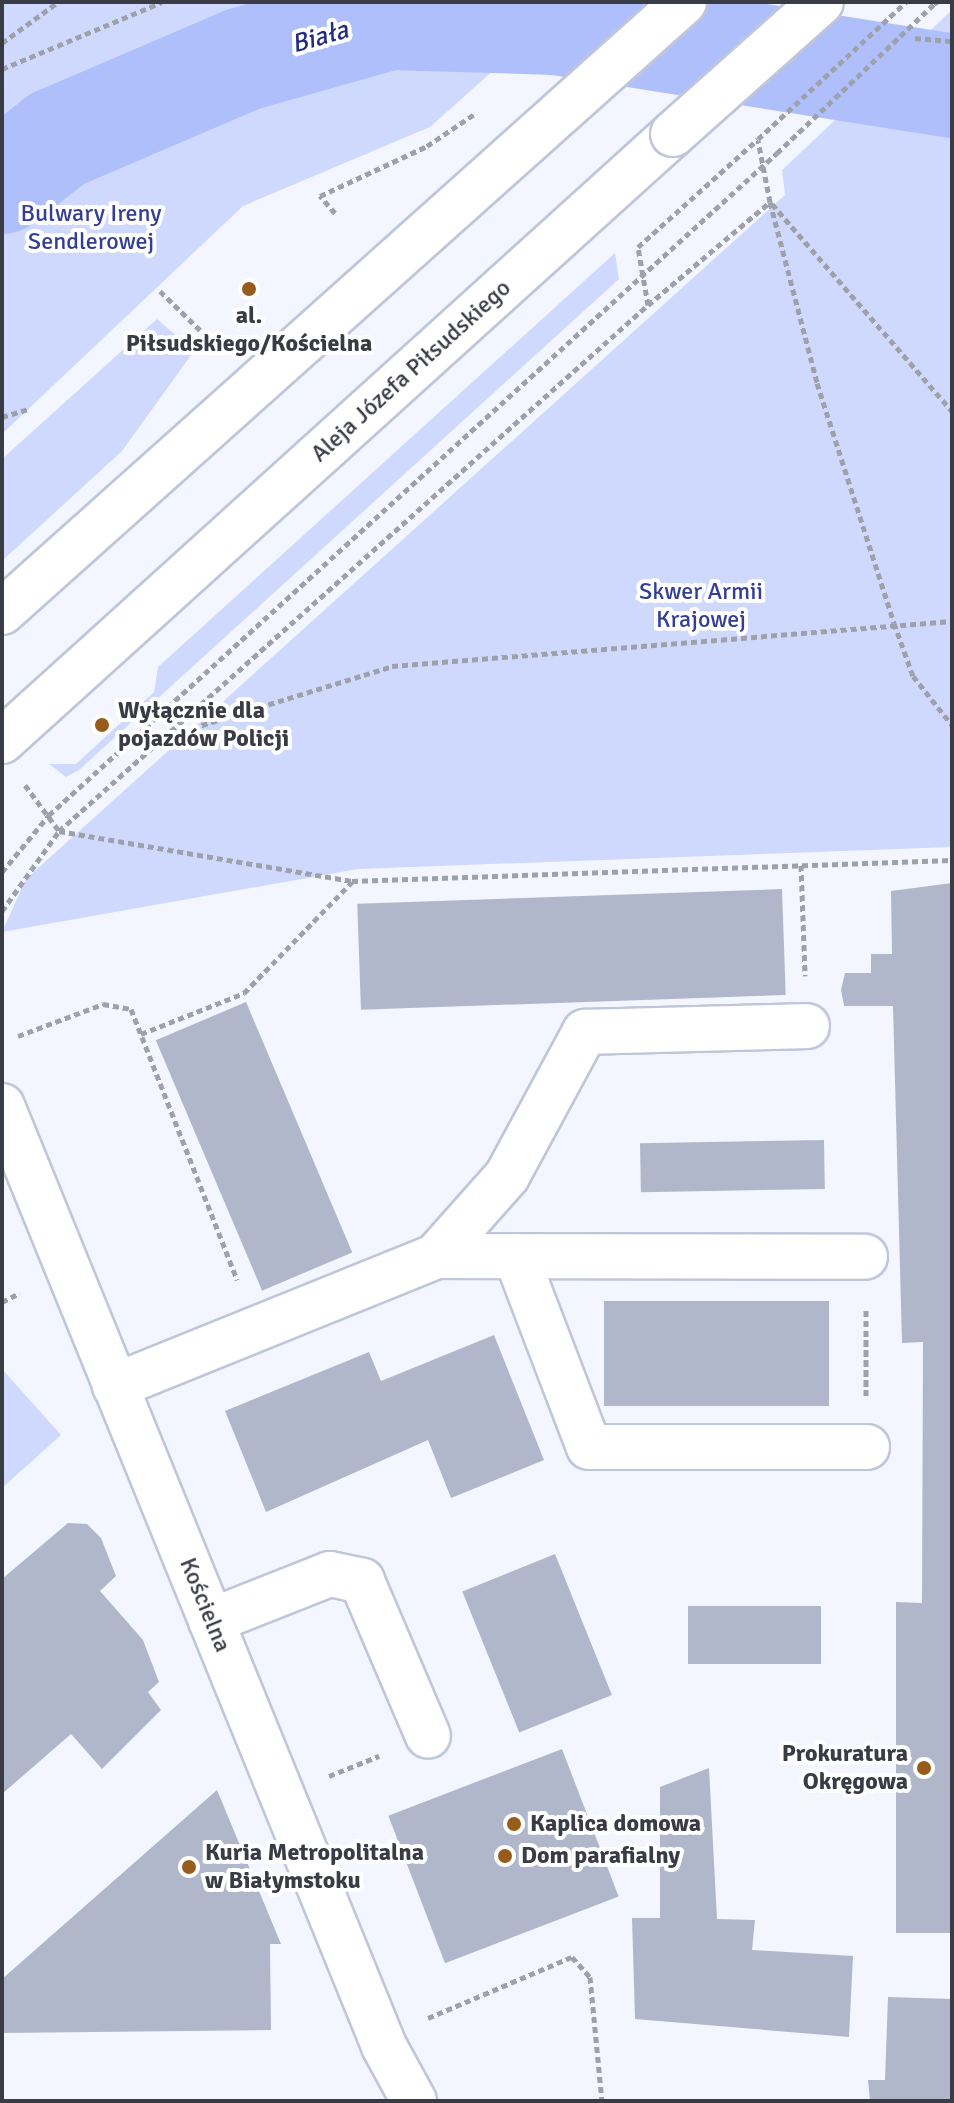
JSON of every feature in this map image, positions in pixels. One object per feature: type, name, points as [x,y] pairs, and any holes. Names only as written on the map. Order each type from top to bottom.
[{"type":"street","points":[[2,612],[562,115],[684,2]]},
{"type":"street","name":"Aleja Józefa Piłsudskiego","points":[[2,741],[821,2]]},
{"type":"street","points":[[436,1256],[507,1176],[585,1032],[807,1026]]},
{"type":"street","name":"Kościelna","points":[[2,1106],[384,2046],[414,2101]]},
{"type":"street","points":[[115,1386],[436,1256],[865,1257]]},
{"type":"street","points":[[516,1256],[589,1447],[867,1447]]},
{"type":"street","points":[[211,1621],[330,1574],[362,1581],[428,1736]]},
{"type":"path","points":[[2,43],[58,2]]},
{"type":"path","points":[[2,69],[162,2]]},
{"type":"path","points":[[648,305],[638,247],[906,2]]},
{"type":"path","points":[[2,872],[49,815],[642,279],[936,3]]},
{"type":"path","points":[[915,38],[952,41]]},
{"type":"path","points":[[335,213],[320,196],[427,146],[479,111]]},
{"type":"path","points":[[758,139],[761,168],[817,383],[894,623],[913,676],[952,725]]},
{"type":"path","points":[[2,911],[59,831],[648,305],[770,202]]},
{"type":"path","points":[[770,202],[807,236],[952,411]]},
{"type":"path","points":[[160,291],[203,333]]},
{"type":"path","points":[[2,417],[29,409]]},
{"type":"path","points":[[171,734],[392,666],[894,623],[952,621]]},
{"type":"path","points":[[21,780],[59,831],[352,881],[952,860]]},
{"type":"path","points":[[801,865],[807,1026]]},
{"type":"path","points":[[140,1034],[244,993],[352,881]]},
{"type":"path","points":[[18,1036],[115,1002],[131,1009],[256,1329]]},
{"type":"path","points":[[865,1257],[867,1447]]},
{"type":"path","points":[[2,1302],[33,1290]]},
{"type":"path","points":[[322,1779],[352,1767]]},
{"type":"path","points":[[420,2021],[572,1957],[590,1977],[602,2101]]},
{"type":"green space","name":"Bulwary Ireny Sendlerowej","points":[[2,2],[570,2],[430,127],[243,206],[2,434]]},
{"type":"green space","name":"Skwer Armii Krajowej","points":[[952,10],[952,847],[358,869],[2,932],[26,879],[785,195],[782,170]]},
{"type":"green space","points":[[615,253],[619,279],[79,770],[66,777],[49,764],[76,764],[154,692],[158,667]]},
{"type":"green space","points":[[157,319],[194,351],[122,451],[2,561],[2,459]]},
{"type":"green space","points":[[2,1369],[61,1435],[2,1488]]},
{"type":"building","points":[[952,883],[952,1933],[896,1933],[896,1602],[922,1603],[923,1342],[902,1343],[893,1006],[844,1006],[841,990],[845,973],[871,973],[871,954],[892,954],[891,891]]},
{"type":"building","points":[[782,889],[786,995],[361,1010],[357,904]]},
{"type":"building","points":[[246,1002],[352,1252],[262,1291],[156,1040]]},
{"type":"building","points":[[824,1140],[825,1189],[641,1192],[640,1143]]},
{"type":"building","points":[[604,1301],[829,1301],[829,1406],[604,1406]]},
{"type":"building","points":[[494,1335],[544,1460],[451,1498],[428,1440],[266,1512],[225,1411],[369,1352],[381,1381]]},
{"type":"building","points":[[68,1523],[87,1524],[101,1538],[116,1576],[100,1591],[143,1640],[159,1682],[148,1692],[161,1710],[102,1769],[71,1734],[2,1794],[2,1579]]},
{"type":"building","points":[[555,1554],[612,1695],[519,1732],[462,1591]]},
{"type":"building","points":[[688,1606],[821,1606],[821,1664],[688,1664]]},
{"type":"building","name":"Dom parafialny","points":[[562,1749],[619,1897],[445,1963],[388,1816]]},
{"type":"building","points":[[709,1768],[717,1919],[755,1920],[752,1950],[853,1956],[849,2037],[635,2019],[632,1918],[660,1918],[660,1787]]},
{"type":"building","name":"Kuria Metropolitalna w Białymstoku","points":[[217,1790],[281,1944],[270,1944],[271,2030],[2,2033],[2,1979]]},
{"type":"building","points":[[888,1997],[952,1999],[952,2101],[870,2101],[868,2080],[885,2080]]},
{"type":"waterway","name":"Biała","points":[[2,182],[57,139],[244,59],[389,18],[555,23],[952,86]]},
{"type":"place","name":"al. Piłsudskiego/Kościelna","points":[[249,289]]},
{"type":"place","name":"Wyłącznie dla pojazdów Policji","points":[[102,725]]},
{"type":"place","name":"Prokuratura Okręgowa","points":[[924,1768]]},
{"type":"place","name":"Kaplica domowa","points":[[514,1824]]},
{"type":"place","name":"Dom parafialny","points":[[505,1856]]},
{"type":"place","name":"Kuria Metropolitalna w Białymstoku","points":[[189,1867]]}]
